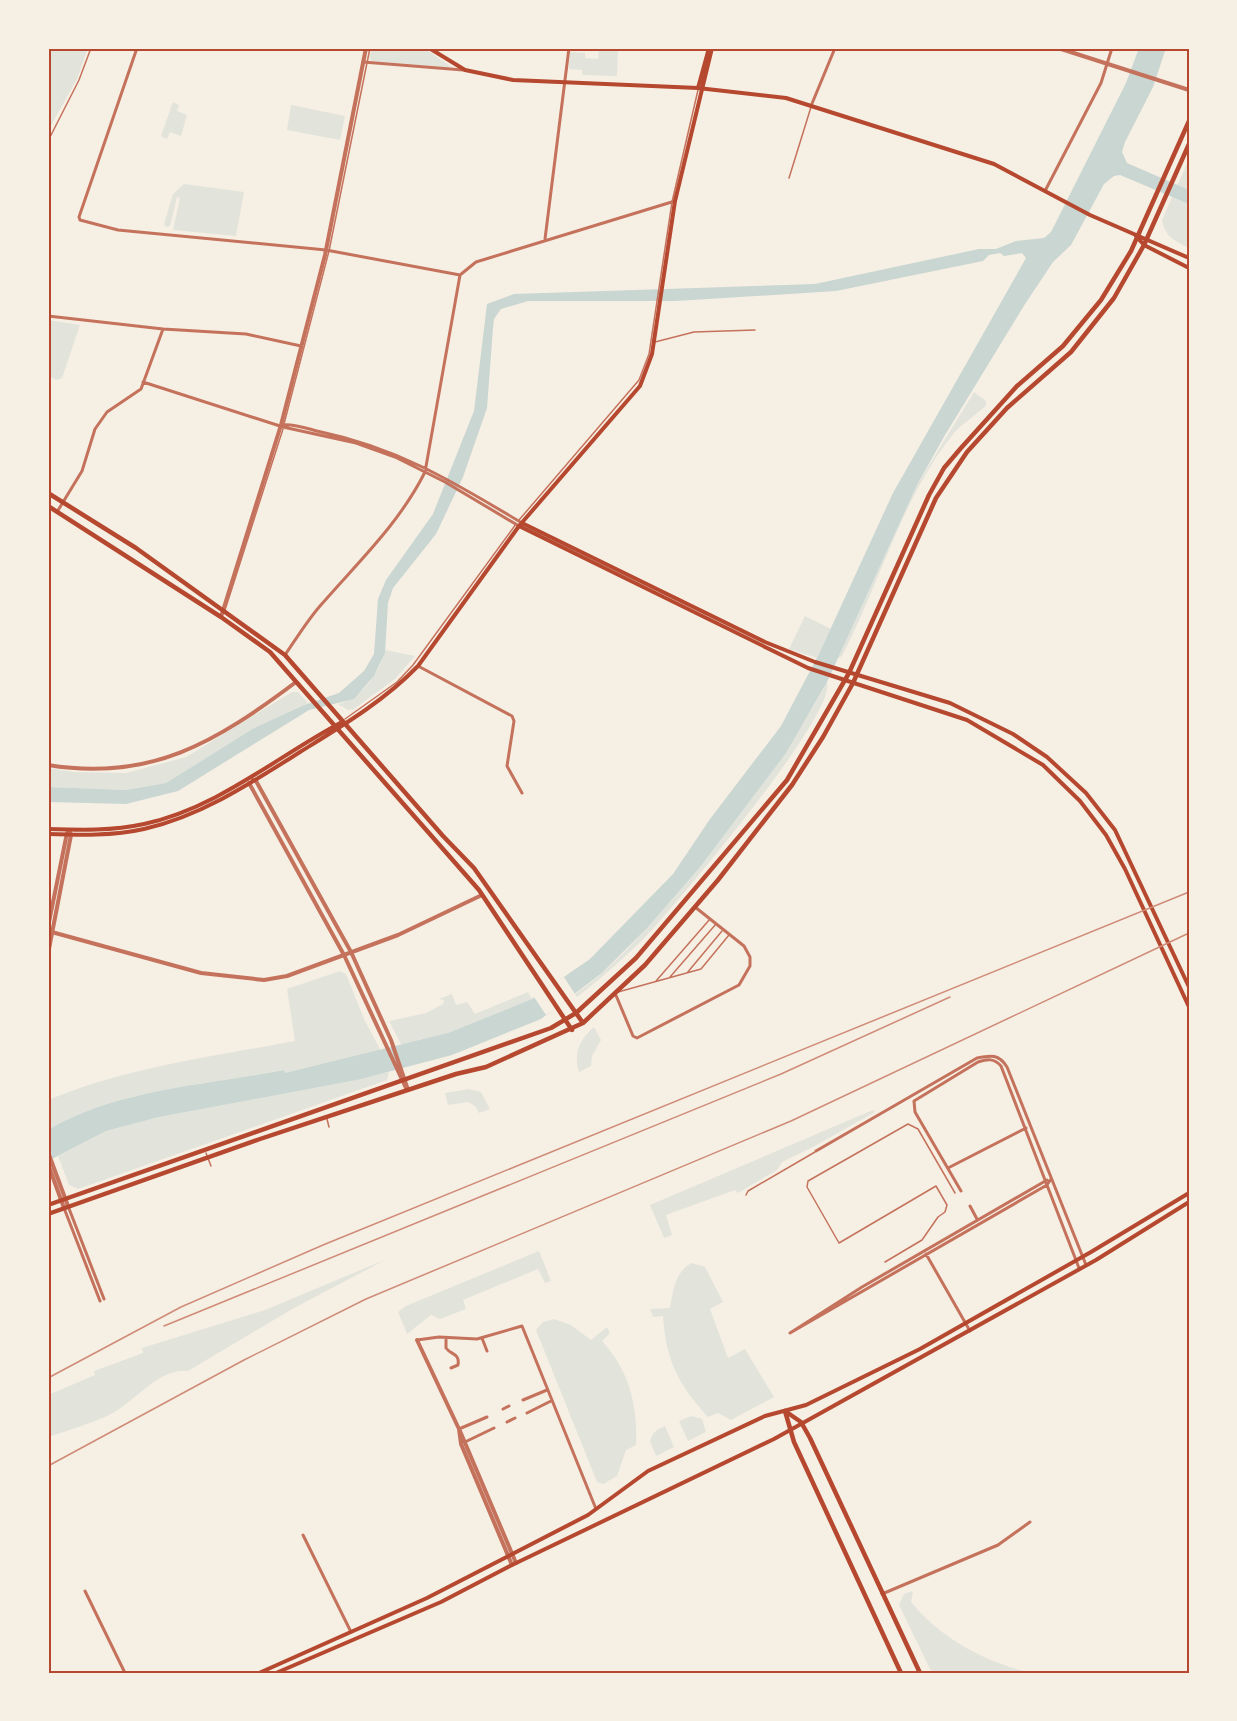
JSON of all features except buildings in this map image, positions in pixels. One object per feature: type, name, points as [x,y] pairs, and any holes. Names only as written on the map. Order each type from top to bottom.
[{"type":"main road","points":[[429,48],[465,70],[513,80],[700,88],[786,98],[994,164],[1090,215],[1189,258]]},
{"type":"main road","points":[[48,834],[126,833],[147,829],[207,807],[256,781],[343,723],[400,684],[418,666],[519,523],[640,386],[654,342],[674,202],[711,48]]},
{"type":"main road","points":[[48,1205],[518,1040],[576,1013],[636,958],[787,780],[849,673],[929,495],[944,468],[1017,386],[1063,346],[1101,300],[1131,251],[1189,120]]},
{"type":"main road","points":[[48,1214],[326,1117],[486,1067],[572,1030],[583,1023],[645,965],[695,907],[782,798],[823,737],[853,683],[936,498],[951,473],[1007,408],[1071,352],[1114,298],[1144,245],[1189,144]]},
{"type":"main road","points":[[1136,236],[1144,245],[1189,269]]},
{"type":"main road","points":[[48,493],[136,548],[285,655],[474,868],[583,1023]]},
{"type":"main road","points":[[48,507],[221,617],[270,652],[482,895],[572,1030]]},
{"type":"main road","points":[[519,523],[765,642],[839,670],[950,703],[992,723],[1047,757],[1086,793],[1115,830],[1189,987]]},
{"type":"main road","points":[[519,523],[808,668],[967,720],[1042,765],[1094,817],[1106,835],[1125,869],[1189,1007]]},
{"type":"main road","points":[[48,830],[68,833],[145,824],[207,803],[337,727]]},
{"type":"main road","points":[[259,1673],[427,1598],[596,1510],[648,1471],[747,1424],[806,1405],[966,1323],[1083,1257],[1189,1193]]},
{"type":"main road","points":[[276,1673],[441,1602],[801,1422],[970,1331],[1189,1203]]},
{"type":"main road","points":[[785,1411],[801,1422],[920,1673]]},
{"type":"main road","points":[[785,1411],[789,1427],[902,1673]]},
{"type":"street","points":[[137,48],[79,217],[80,220],[118,230],[327,251],[460,275]]},
{"type":"street","points":[[221,617],[283,425],[301,346],[327,251],[368,48]]},
{"type":"street","points":[[545,239],[569,48]]},
{"type":"street","points":[[811,106],[835,48]]},
{"type":"street","points":[[1058,48],[1128,68],[1189,90]]},
{"type":"street","points":[[1045,191],[1101,83],[1112,48]]},
{"type":"street","points":[[365,62],[465,70]]},
{"type":"street","points":[[285,655],[319,608],[410,501],[426,470],[460,275],[476,262],[545,239],[674,202]]},
{"type":"street","points":[[48,316],[163,329],[246,334],[301,346]]},
{"type":"street","points":[[57,512],[82,471],[95,429],[107,412],[141,388],[163,329]]},
{"type":"street","points":[[143,382],[283,425],[356,443],[396,457],[446,479],[519,523]]},
{"type":"street","points":[[418,666],[512,716],[514,721],[507,766],[522,793]]},
{"type":"street","points":[[48,765],[101,770],[156,762],[186,751],[247,719],[296,682]]},
{"type":"street","points":[[403,1080],[404,1071],[388,1041],[345,956],[249,785],[249,779],[256,781],[351,952],[388,1041],[398,1073],[408,1090]]},
{"type":"street","points":[[48,954],[49,930],[68,833]]},
{"type":"street","points":[[49,930],[201,973],[264,980],[287,976],[345,956],[398,935],[482,895]]},
{"type":"street","points":[[615,993],[633,1036],[637,1038],[739,985],[750,966],[750,957],[744,946],[695,907]]},
{"type":"street","points":[[816,1151],[977,1058],[996,1059],[1007,1067],[1086,1265]]},
{"type":"street","points":[[961,1191],[915,1112],[914,1101],[978,1062],[996,1059]]},
{"type":"street","points":[[996,1059],[1026,1128],[1079,1268]]},
{"type":"street","points":[[948,1168],[1026,1128]]},
{"type":"street","points":[[48,1152],[63,1200],[102,1300]]},
{"type":"street","points":[[840,1302],[790,1332],[1051,1179]]},
{"type":"street","points":[[970,1206],[978,1221]]},
{"type":"street","points":[[925,1252],[970,1331]]},
{"type":"street","points":[[514,1564],[466,1441],[417,1340],[482,1338],[522,1326],[596,1510]]},
{"type":"street","points":[[446,1338],[446,1348],[459,1360],[458,1365],[451,1368]]},
{"type":"street","points":[[482,1338],[487,1351]]},
{"type":"street","points":[[523,1400],[547,1390]]},
{"type":"street","points":[[526,1413],[551,1401]]},
{"type":"street","points":[[502,1410],[509,1406]]},
{"type":"street","points":[[459,1429],[487,1417]]},
{"type":"street","points":[[507,1422],[515,1418]]},
{"type":"street","points":[[461,1444],[494,1428]]},
{"type":"street","points":[[459,1429],[461,1444],[510,1554]]},
{"type":"street","points":[[882,1594],[998,1545],[1030,1522]]},
{"type":"street","points":[[303,1536],[351,1632]]},
{"type":"street","points":[[85,1591],[125,1673]]},
{"type":"lane","points":[[48,141],[79,80],[91,48]]},
{"type":"lane","points":[[789,178],[811,106]]},
{"type":"lane","points":[[283,425],[327,251]]},
{"type":"lane","points":[[343,723],[397,682],[413,666],[519,523],[635,387],[649,354],[658,305]]},
{"type":"lane","points":[[654,342],[677,339],[694,332],[755,330]]},
{"type":"lane","points":[[655,982],[710,919]]},
{"type":"lane","points":[[669,978],[716,924]]},
{"type":"lane","points":[[686,973],[723,930]]},
{"type":"lane","points":[[615,993],[701,969],[730,934]]},
{"type":"lane","points":[[910,1106],[914,1101]]},
{"type":"lane","points":[[323,1107],[329,1127]]},
{"type":"lane","points":[[885,1262],[922,1240],[947,1209],[936,1186],[839,1243],[807,1187],[808,1181],[908,1125],[918,1129],[955,1193]]},
{"type":"lane","points":[[205,1148],[212,1166]]},
{"type":"lane","points":[[746,1195],[748,1191],[816,1151]]},
{"type":"shaded area","points":[[48,48],[88,48],[77,79],[48,131]]},
{"type":"shaded area","points":[[372,48],[424,48],[453,68],[372,61],[369,58]]},
{"type":"shaded area","points":[[599,48],[618,48],[617,76],[582,75],[582,70],[569,69],[570,52],[585,53],[585,58],[598,59]]},
{"type":"shaded area","points":[[1139,48],[1166,48],[1153,87],[1122,152],[1127,163],[1189,190],[1189,204],[1120,175],[1114,176],[1104,184],[1071,245],[1053,262],[1025,304],[917,485],[827,682],[786,753],[700,867],[647,928],[602,973],[541,1019],[452,1055],[361,1079],[159,1117],[106,1131],[48,1161],[48,1130],[103,1105],[163,1090],[284,1070],[285,1073],[448,1033],[532,999],[590,959],[673,874],[710,819],[781,726],[819,654],[893,493],[1026,258],[1022,253],[1004,256],[1000,253],[989,255],[983,261],[836,291],[676,301],[528,301],[501,309],[494,319],[487,408],[463,477],[436,534],[393,588],[388,603],[385,653],[374,676],[354,699],[309,710],[178,791],[126,804],[48,802],[48,787],[126,790],[166,783],[254,728],[304,705],[339,693],[364,671],[374,654],[378,599],[386,580],[433,514],[474,411],[487,304],[514,294],[815,284],[979,249],[996,249],[1016,241],[1044,238],[1051,232],[1126,83]]},
{"type":"shaded area","points":[[173,102],[179,105],[177,111],[187,115],[181,136],[170,132],[167,139],[161,136]]},
{"type":"shaded area","points":[[291,105],[345,116],[340,140],[287,130]]},
{"type":"shaded area","points":[[1189,159],[1189,248],[1175,241],[1168,234],[1162,220]]},
{"type":"shaded area","points":[[184,184],[244,192],[236,236],[173,230],[180,198],[177,197],[170,226],[166,227],[164,224],[173,194]]},
{"type":"shaded area","points":[[48,320],[80,325],[62,378],[57,380],[48,376]]},
{"type":"shaded area","points":[[974,392],[986,401],[986,406],[954,433],[920,485],[856,628],[842,656],[837,659],[917,485]]},
{"type":"shaded area","points":[[805,616],[831,629],[817,658],[789,649]]},
{"type":"shaded area","points":[[385,650],[415,656],[395,679],[354,709],[348,710],[338,704],[362,691],[374,676]]},
{"type":"shaded area","points":[[827,682],[824,701],[808,730],[754,806],[693,883],[634,948],[577,997],[575,994],[604,972],[642,933],[719,841],[794,738]]},
{"type":"shaded area","points":[[292,692],[298,692],[308,703],[254,728],[166,783],[126,790],[48,787],[48,768],[74,772],[126,773],[186,757]]},
{"type":"shaded area","points":[[340,971],[346,974],[364,1019],[381,1051],[285,1073],[284,1070],[133,1097],[76,1116],[49,1130],[48,1100],[78,1089],[170,1064],[295,1041],[287,989]]},
{"type":"shaded area","points":[[528,992],[532,999],[448,1033],[402,1046],[389,1021],[426,1013],[443,1004],[444,1000],[439,999],[452,994],[456,1005],[467,1002],[475,1014]]},
{"type":"shaded area","points":[[594,1027],[601,1040],[592,1056],[591,1066],[579,1072],[577,1053],[579,1047]]},
{"type":"shaded area","points":[[389,1072],[387,1080],[78,1189],[69,1185],[58,1156],[106,1131],[159,1117]]},
{"type":"shaded area","points":[[469,1089],[481,1092],[490,1109],[479,1113],[476,1107],[468,1102],[448,1105],[445,1093]]},
{"type":"shaded area","points":[[873,1110],[875,1112],[782,1162],[777,1170],[738,1193],[735,1190],[666,1215],[672,1235],[664,1238],[650,1205]]},
{"type":"shaded area","points":[[539,1251],[551,1281],[545,1283],[538,1269],[463,1300],[466,1309],[440,1319],[431,1315],[407,1334],[398,1312],[406,1306]]},
{"type":"shaded area","points":[[387,1259],[294,1308],[188,1371],[166,1375],[156,1380],[119,1410],[48,1437],[48,1395],[95,1375],[94,1371],[143,1353],[142,1348],[265,1310]]},
{"type":"shaded area","points":[[692,1263],[705,1267],[723,1302],[710,1309],[728,1358],[745,1349],[774,1397],[731,1420],[718,1413],[708,1417],[689,1394],[675,1371],[671,1359],[663,1316],[653,1317],[650,1309],[670,1308],[678,1276]]},
{"type":"shaded area","points":[[554,1319],[571,1325],[591,1340],[607,1327],[610,1333],[602,1341],[619,1364],[630,1389],[635,1416],[636,1445],[626,1450],[617,1476],[603,1484],[597,1482],[536,1330],[543,1322]]},
{"type":"shaded area","points":[[691,1416],[702,1419],[706,1432],[688,1441],[679,1421]]},
{"type":"shaded area","points":[[665,1426],[674,1447],[656,1456],[650,1441],[655,1432]]},
{"type":"shaded area","points":[[913,1591],[911,1602],[936,1627],[951,1638],[998,1663],[1032,1673],[932,1673],[899,1605],[904,1594]]},
{"type":"pier","points":[[564,977],[575,994],[546,1015],[534,997]]},
{"type":"railway","points":[[48,1378],[181,1307],[323,1245],[1189,892]]},
{"type":"railway","points":[[48,1466],[244,1360],[366,1299],[791,1121],[1189,933]]},
{"type":"railway","points":[[164,1326],[781,1074],[950,997]]}]
